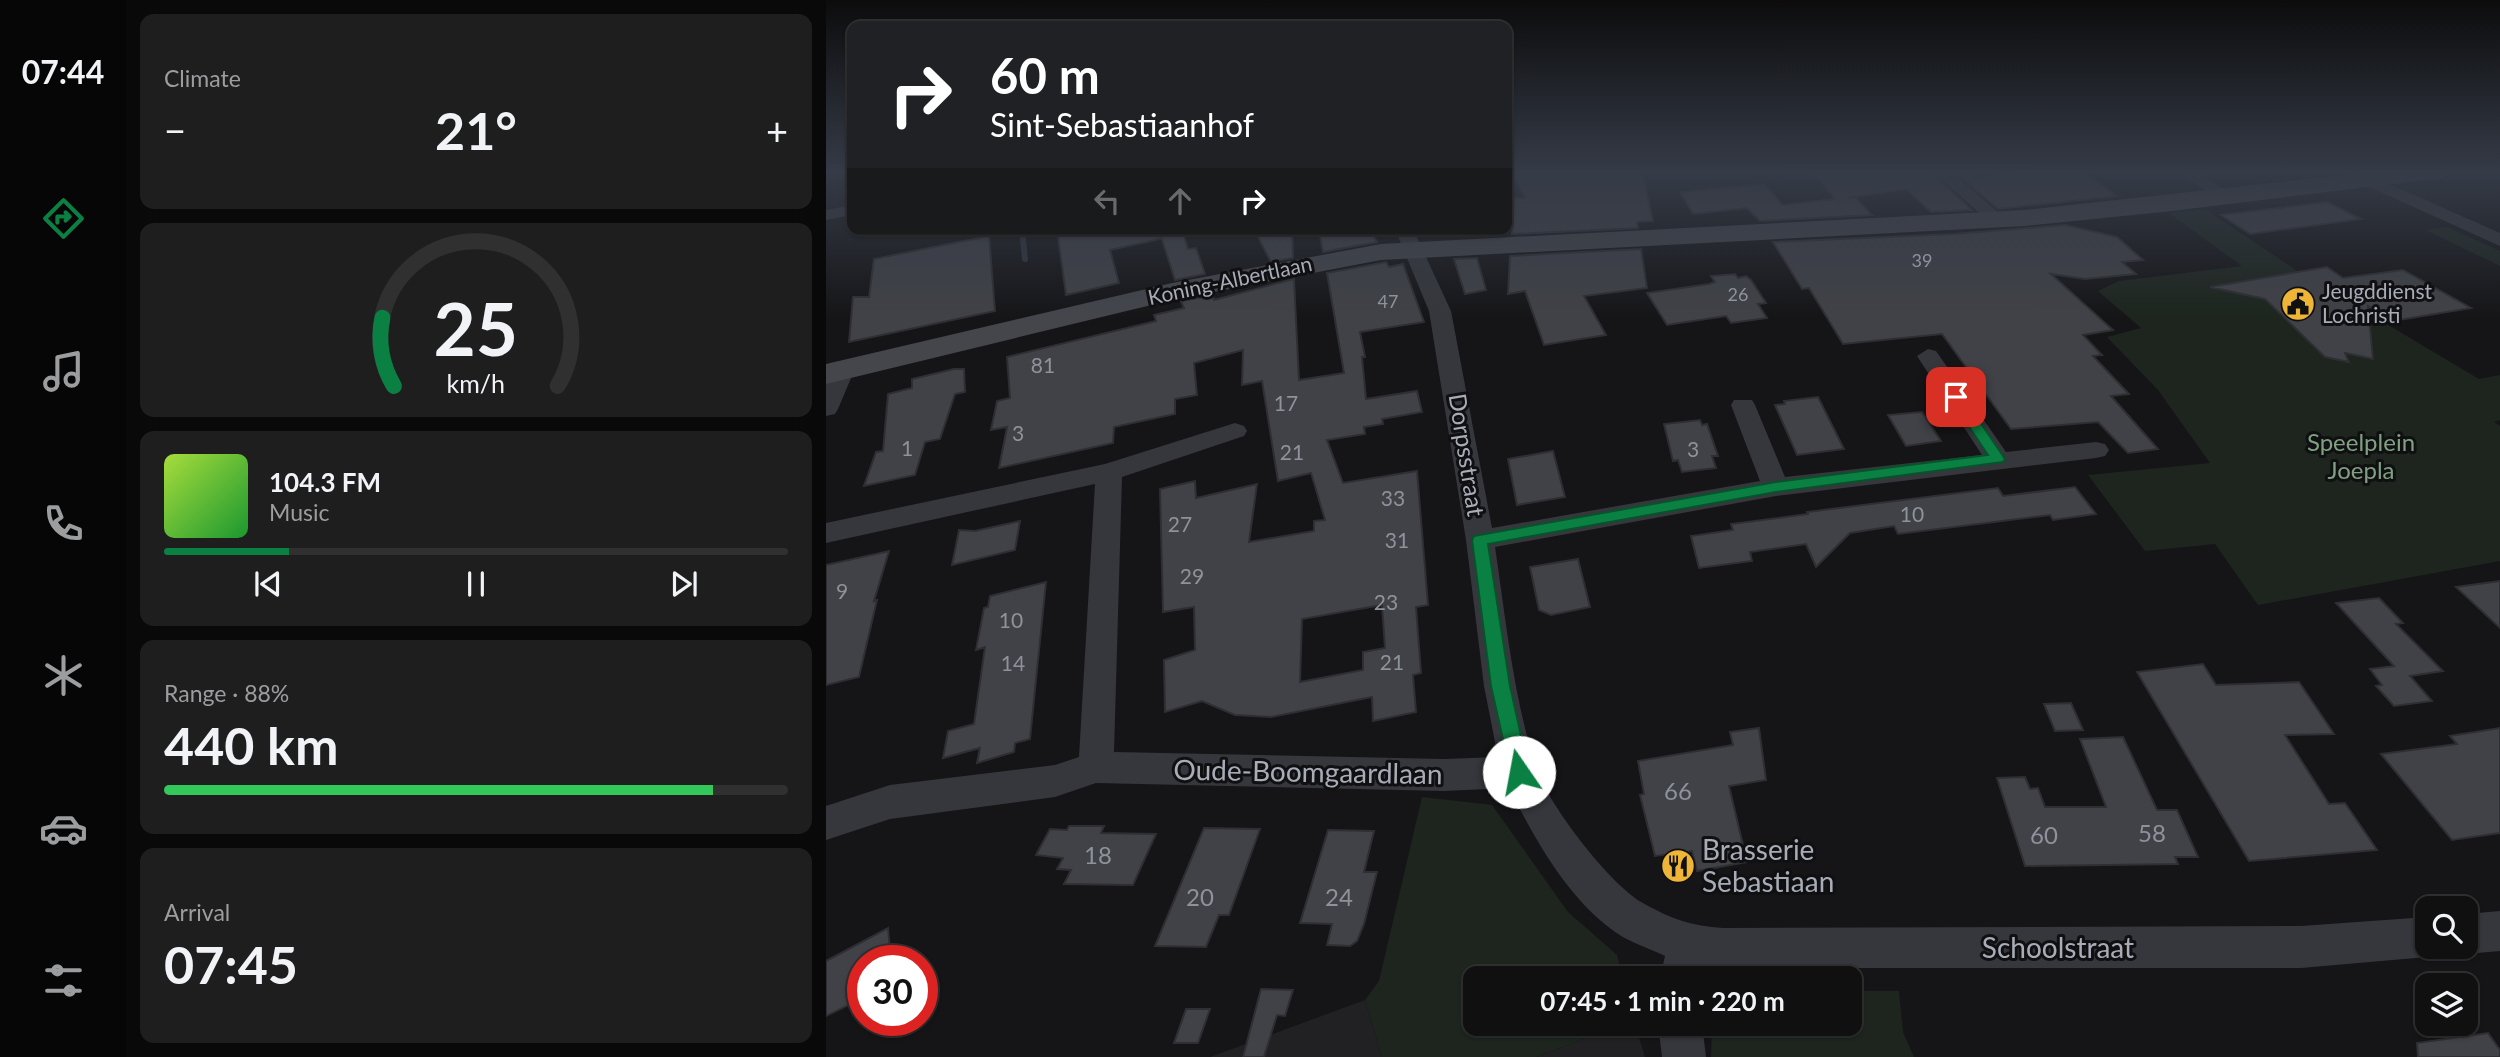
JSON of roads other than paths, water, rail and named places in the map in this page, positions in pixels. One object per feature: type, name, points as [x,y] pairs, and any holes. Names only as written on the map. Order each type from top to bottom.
[{"type":"street","name":"Koning-Albertlaan","points":[[834,372],[1409,239],[1988,220]]},
{"type":"street","points":[[2457,220],[2500,240]]},
{"type":"street","name":"Dorpsstraat","points":[[1409,239],[1440,311],[1480,540],[1500,686],[1519,772],[1547,825],[1583,873],[1626,916],[1684,962]]},
{"type":"street","points":[[1928,356],[1998,459]]},
{"type":"street","points":[[826,409],[834,372]]},
{"type":"street","points":[[1743,405],[1776,487]]},
{"type":"street","points":[[826,533],[1109,472],[1235,431]]},
{"type":"street","points":[[1480,540],[1776,487],[1998,459],[2096,450]]},
{"type":"street","points":[[1096,767],[1109,472]]},
{"type":"street","name":"Oude-Boomgaardlaan","points":[[826,823],[890,802],[1055,780],[1096,767],[1444,775],[1519,772]]},
{"type":"street","points":[[2478,933],[2500,931]]},
{"type":"street","name":"Schoolstraat","points":[[1684,962],[1723,949],[2288,947],[2415,938]]},
{"type":"street","points":[[1681,1036],[1684,1057]]},
{"type":"waterway","points":[[1023,235],[1025,259]]},
{"type":"place","name":"Jeugddienst Lochristi","points":[[2298,304]]},
{"type":"place","name":"Brasserie Sebastiaan","points":[[1678,866]]},
{"type":"park label","name":"Speelplein Joepla","points":[[2361,457]]}]
